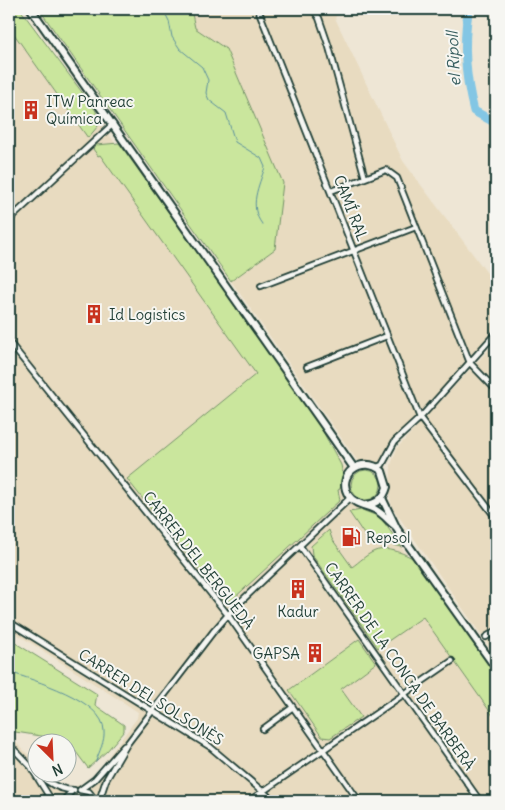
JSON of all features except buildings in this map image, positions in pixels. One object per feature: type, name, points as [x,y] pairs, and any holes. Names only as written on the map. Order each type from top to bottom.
[{"type":"street","points":[[31,9],[354,468]]},
{"type":"street","name":"CAMÍ RAL","points":[[258,9],[332,191],[420,418],[496,518]]},
{"type":"street","points":[[313,9],[319,18],[329,47],[365,178]]},
{"type":"street","points":[[9,220],[113,124]]},
{"type":"street","points":[[332,191],[386,170],[397,178],[470,363],[496,390]]},
{"type":"street","points":[[261,286],[416,227]]},
{"type":"street","points":[[377,467],[382,465],[395,441],[420,418],[496,333]]},
{"type":"street","points":[[306,366],[387,336]]},
{"type":"street","name":"CARRER DEL BERGUEDÀ","points":[[9,342],[228,615],[359,801]]},
{"type":"street","points":[[382,498],[366,505],[350,498],[346,485],[349,473],[354,468],[366,464],[377,467],[387,481],[382,498],[397,529],[496,668]]},
{"type":"street","points":[[48,782],[52,786],[89,792],[98,801],[106,780],[127,744],[228,615],[350,498]]},
{"type":"street","points":[[366,505],[377,511],[397,529]]},
{"type":"street","name":"CARRER DE LA CONCA DE BARBERÀ","points":[[300,546],[480,801]]},
{"type":"street","name":"CARRER DEL SOLSONÈS","points":[[9,622],[209,746],[274,801]]},
{"type":"street","points":[[486,637],[496,631]]},
{"type":"street","points":[[248,801],[452,661]]},
{"type":"street","points":[[263,729],[293,707]]},
{"type":"street","points":[[63,801],[66,796],[95,779],[127,744]]},
{"type":"street","points":[[9,745],[28,762]]},
{"type":"street","points":[[40,782],[52,801]]},
{"type":"shaded area","points":[[9,9],[20,9],[496,681],[496,801],[9,801],[9,736],[28,754],[28,782],[54,782],[60,785],[75,787],[91,780],[137,718],[138,712],[9,629]]},
{"type":"shaded area","points":[[191,9],[341,9],[335,18],[403,161],[496,285],[496,333],[395,441],[388,454],[377,467],[359,463],[231,281],[275,249],[226,49],[195,28]]},
{"type":"shaded area","points":[[496,342],[496,656],[392,507],[390,498],[391,465],[397,448]]},
{"type":"green space","points":[[9,9],[20,9],[96,111],[98,126],[88,138],[9,27]]},
{"type":"green space","points":[[39,9],[191,9],[195,28],[226,49],[283,183],[275,249],[231,281]]},
{"type":"green space","points":[[119,143],[301,398],[321,428],[341,465],[343,475],[340,489],[338,490],[340,500],[231,601],[223,600],[127,479],[256,374],[100,155],[98,156],[93,149],[96,145]]},
{"type":"green space","points":[[366,470],[377,474],[381,485],[377,496],[366,500],[355,496],[351,485],[355,474]]},
{"type":"green space","points":[[362,510],[380,517],[402,547],[385,543],[370,543],[349,512]]},
{"type":"green space","points":[[329,530],[332,539],[352,567],[369,554],[386,549],[417,561],[496,674],[496,720],[423,617],[378,648],[312,555],[311,546]]},
{"type":"green space","points":[[9,639],[97,694],[95,705],[124,725],[124,731],[107,751],[88,768],[78,755],[78,732],[28,732],[28,734],[9,731]]},
{"type":"green space","points":[[359,639],[376,663],[341,689],[361,717],[330,738],[322,737],[289,690]]},
{"type":"waterway","points":[[163,9],[169,21],[172,37],[180,49],[202,67],[208,80],[206,93],[209,100],[226,113],[235,142],[261,158],[265,167],[255,203],[258,217],[262,224]]},
{"type":"waterway","name":"el Ripoll","points":[[466,9],[468,12],[466,62],[474,111],[496,123]]},
{"type":"waterway","points":[[9,672],[66,693],[93,710],[101,720],[104,731],[103,743],[96,761]]},
{"type":"place","name":"ITW Panreac Química","points":[[31,110]]},
{"type":"place","name":"Id Logistics","points":[[94,314]]},
{"type":"place","name":"Repsol","points":[[351,537]]},
{"type":"place","name":"Kadur","points":[[298,589]]},
{"type":"place","name":"GAPSA","points":[[315,653]]}]
